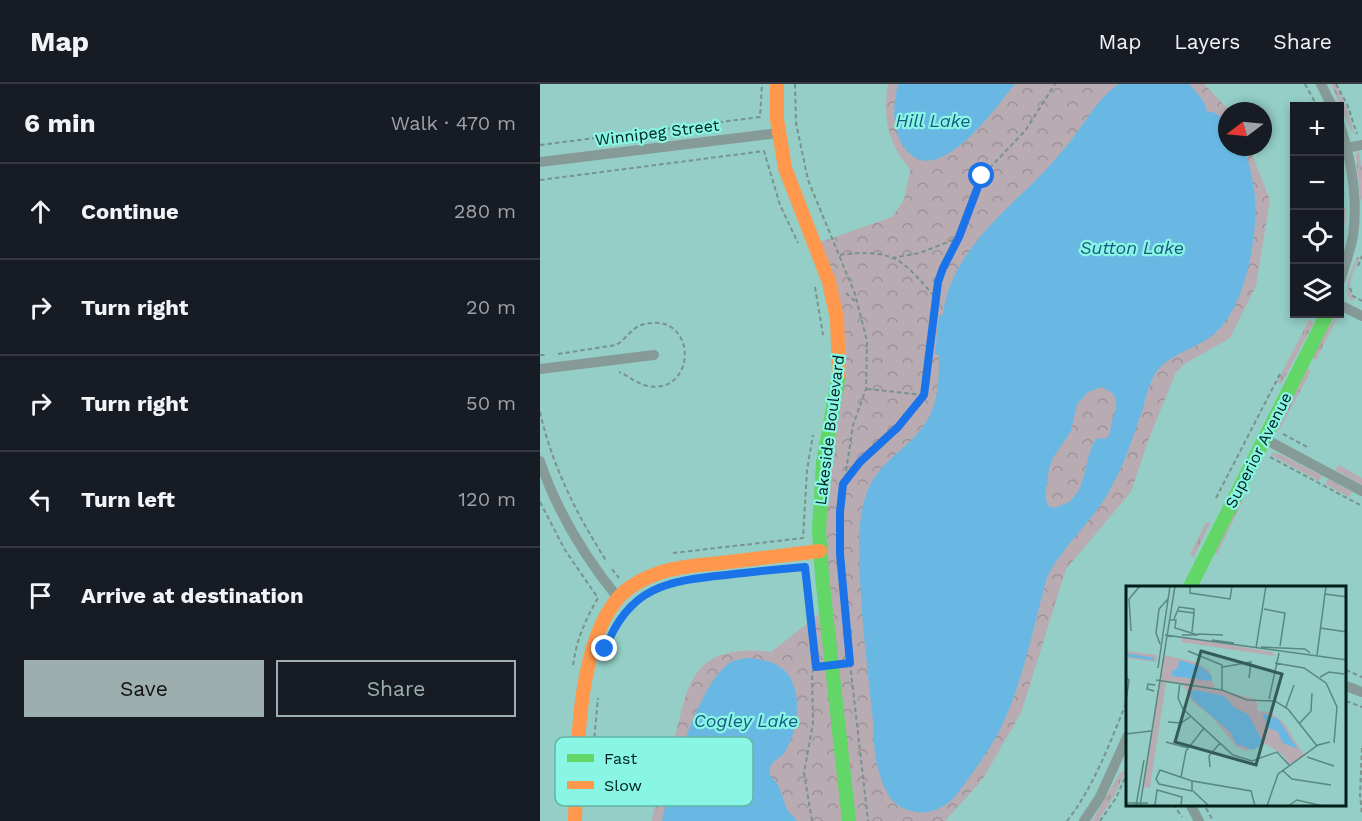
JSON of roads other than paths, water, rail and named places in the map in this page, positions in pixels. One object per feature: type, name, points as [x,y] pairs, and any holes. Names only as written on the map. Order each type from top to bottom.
[{"type":"street","name":"Lakeside Boulevard","points":[[777,84],[779,133],[792,189],[824,266],[837,319],[839,375],[820,485],[820,551],[849,821]]},
{"type":"street","points":[[1321,84],[1330,102]]},
{"type":"street","name":"Winnipeg Street","points":[[540,162],[779,133]]},
{"type":"street","points":[[1344,140],[1353,187],[1354,218],[1349,253],[1344,269]]},
{"type":"street","points":[[1346,148],[1362,145]]},
{"type":"street","points":[[1344,307],[1362,316]]},
{"type":"street","name":"Superior Avenue","points":[[1190,586],[1206,550],[1325,318]]},
{"type":"street","points":[[540,369],[654,355]]},
{"type":"street","points":[[1263,438],[1362,491]]},
{"type":"street","points":[[540,461],[547,483],[574,537],[618,597]]},
{"type":"street","points":[[581,737],[589,662],[601,623],[618,597],[657,573],[675,568],[820,551]]},
{"type":"street","points":[[1347,686],[1362,692]]},
{"type":"street","points":[[1084,821],[1124,755]]},
{"type":"street","points":[[575,821],[576,806]]},
{"type":"street","points":[[1191,806],[1199,821]]},
{"type":"water","name":"Hill Lake","points":[[898,84],[1015,84],[964,142],[948,154],[932,160],[917,159],[900,140],[894,116]]},
{"type":"water","name":"Sutton Lake","points":[[1119,84],[1189,84],[1203,100],[1207,112],[1218,115],[1218,156],[1247,156],[1251,171],[1255,212],[1248,269],[1235,306],[1226,321],[1208,338],[1167,361],[1155,374],[1130,447],[1113,484],[1098,509],[1062,553],[1047,577],[1017,686],[1000,730],[989,748],[960,790],[948,803],[926,812],[910,811],[896,804],[888,795],[880,777],[876,758],[860,579],[859,549],[862,508],[870,484],[886,464],[922,429],[932,410],[937,395],[939,355],[935,354],[939,316],[943,314],[947,294],[965,257],[977,240],[1057,158],[1105,96]],"holes":[[[1101,387],[1114,396],[1116,407],[1110,434],[1105,439],[1097,438],[1093,445],[1077,493],[1065,504],[1054,508],[1048,506],[1045,496],[1049,469],[1053,458],[1071,431],[1077,404],[1088,392]]]},
{"type":"water","name":"Cogley Lake","points":[[746,658],[757,659],[777,665],[791,679],[795,689],[797,712],[793,734],[789,745],[772,764],[770,771],[788,811],[797,821],[662,821],[666,806],[753,806],[753,737],[686,737],[708,688],[720,672],[733,661]]}]
